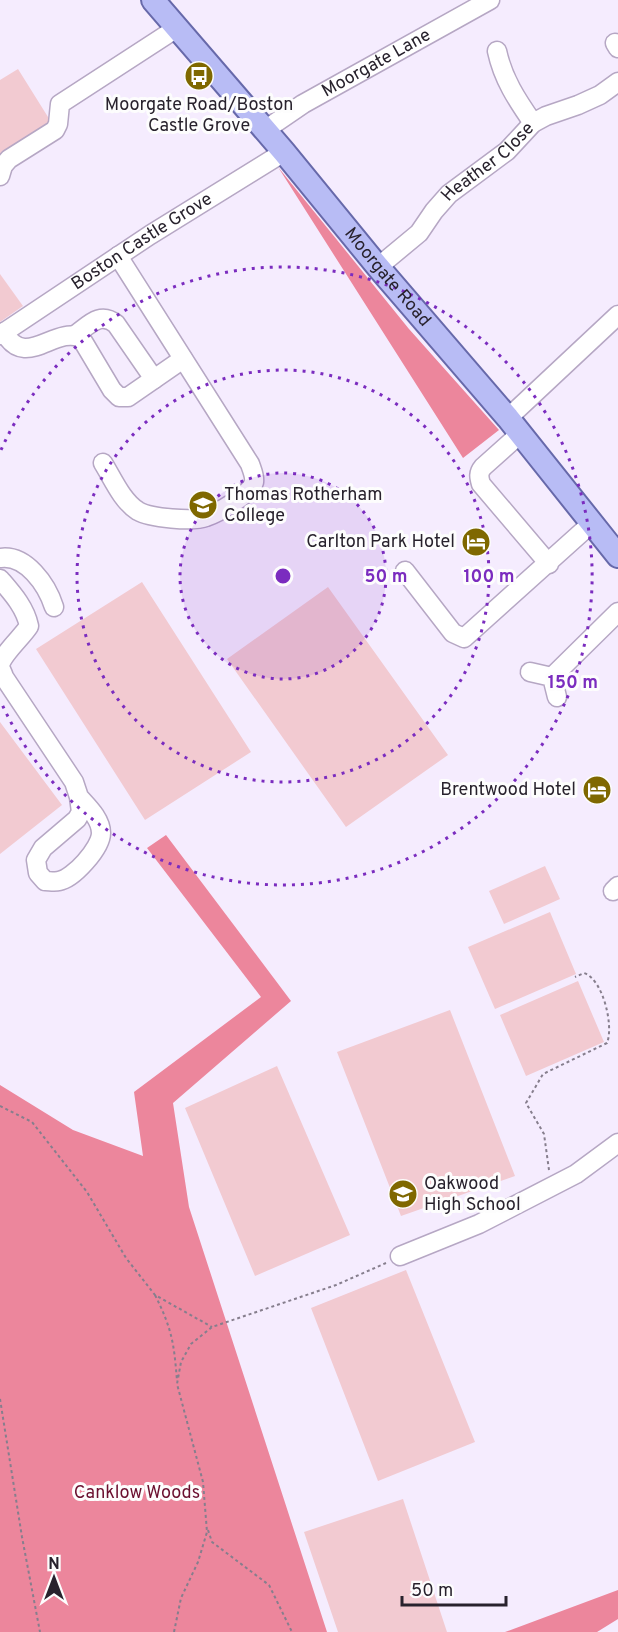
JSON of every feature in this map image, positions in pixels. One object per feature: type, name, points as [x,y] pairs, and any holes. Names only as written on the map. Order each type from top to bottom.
[{"type":"main road","name":"Moorgate Road","points":[[153,0],[514,426],[618,556]]},
{"type":"street","name":"Moorgate Lane","points":[[265,130],[303,104],[490,0]]},
{"type":"street","points":[[0,176],[3,166],[9,159],[55,130],[58,124],[60,104],[177,28]]},
{"type":"street","points":[[497,51],[503,75],[533,123]]},
{"type":"street","name":"Heather Close","points":[[378,267],[419,233],[441,202],[507,151],[533,123],[593,98],[618,82]]},
{"type":"street","name":"Boston Castle Grove","points":[[2,333],[117,256],[284,152]]},
{"type":"street","points":[[103,463],[127,502],[140,512],[160,517],[205,518],[247,493],[253,484],[254,475],[250,464],[117,256]]},
{"type":"street","points":[[549,564],[481,484],[479,477],[483,467],[514,426],[618,315]]},
{"type":"street","points":[[2,333],[16,347],[35,348],[65,336],[75,335],[101,318],[109,318],[116,324],[154,379]]},
{"type":"street","points":[[75,335],[81,338],[112,390],[119,397],[128,397],[183,359]]},
{"type":"street","points":[[405,571],[453,633],[464,638],[592,523]]},
{"type":"street","points":[[0,558],[15,559],[26,566],[41,582],[51,597],[54,607]]},
{"type":"street","points":[[0,579],[16,597],[27,615],[29,626],[1,660],[0,667],[74,782],[79,797],[81,812],[77,819],[43,848],[36,860],[38,873],[45,881],[61,881],[88,859],[99,844],[101,831],[95,815],[79,797]]},
{"type":"street","points":[[552,677],[618,612]]},
{"type":"street","points":[[530,672],[552,677]]},
{"type":"street","points":[[552,677],[557,697]]},
{"type":"street","points":[[400,1256],[479,1224],[555,1185],[576,1174],[618,1143]]},
{"type":"path","points":[[555,1185],[548,1168],[544,1134],[526,1103],[543,1074],[607,1043],[610,1037],[609,1017],[597,985],[590,975],[584,973],[575,977]]},
{"type":"path","points":[[0,1106],[32,1122],[87,1192],[126,1258],[155,1295],[168,1320],[174,1341],[180,1404],[203,1482],[207,1528],[212,1542],[269,1585],[292,1632]]},
{"type":"path","points":[[177,1384],[182,1362],[191,1344],[212,1327],[326,1288],[400,1256]]},
{"type":"path","points":[[155,1295],[212,1327]]},
{"type":"path","points":[[0,1399],[21,1537],[40,1632]]},
{"type":"path","points":[[174,1632],[182,1598],[198,1562],[207,1528]]},
{"type":"shaded area","points":[[18,69],[53,125],[0,160],[0,80]]},
{"type":"shaded area","points":[[0,274],[23,306],[0,322]]},
{"type":"shaded area","points":[[142,582],[251,752],[145,820],[36,649]]},
{"type":"shaded area","points":[[328,587],[448,755],[346,827],[227,659]]},
{"type":"shaded area","points":[[0,722],[62,805],[0,854]]},
{"type":"shaded area","points":[[545,866],[560,899],[504,924],[489,891]]},
{"type":"shaded area","points":[[550,912],[576,974],[495,1009],[468,947]]},
{"type":"shaded area","points":[[578,981],[604,1042],[526,1076],[500,1015]]},
{"type":"shaded area","points":[[450,1010],[515,1176],[401,1216],[337,1052]]},
{"type":"shaded area","points":[[277,1066],[350,1235],[255,1276],[185,1108]]},
{"type":"shaded area","points":[[406,1270],[475,1442],[378,1481],[311,1308]]},
{"type":"shaded area","points":[[403,1499],[447,1632],[338,1632],[304,1532]]},
{"type":"green space","points":[[278,167],[409,329],[499,430],[463,458]]},
{"type":"green space","name":"Canklow Woods","points":[[166,835],[291,1001],[173,1103],[189,1207],[327,1632],[0,1632],[0,1085],[73,1130],[143,1156],[134,1092],[261,997],[147,848]]},
{"type":"green space","points":[[618,1590],[618,1619],[597,1632],[505,1632]]},
{"type":"place","name":"Moorgate Road/Boston Castle Grove","points":[[199,76]]},
{"type":"place","name":"Thomas Rotherham College","points":[[203,505]]},
{"type":"place","name":"Carlton Park Hotel","points":[[476,542]]},
{"type":"place","name":"Brentwood Hotel","points":[[597,790]]},
{"type":"place","name":"Oakwood High School","points":[[403,1194]]}]
